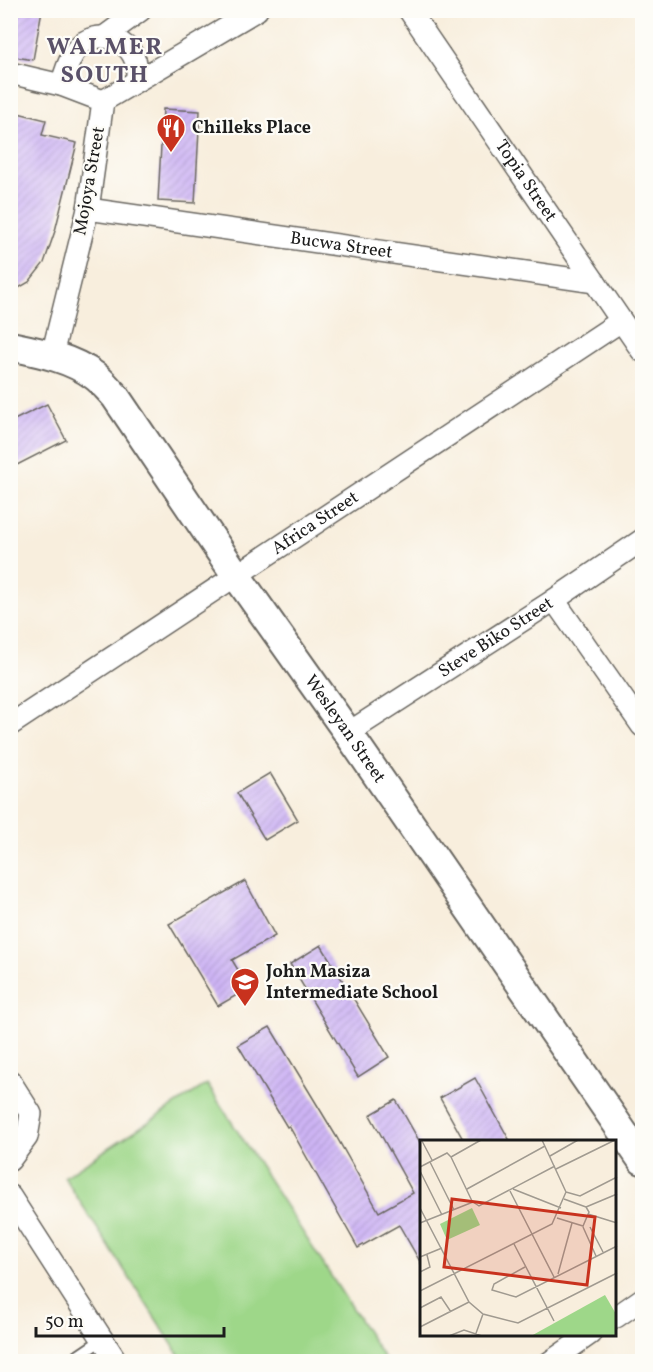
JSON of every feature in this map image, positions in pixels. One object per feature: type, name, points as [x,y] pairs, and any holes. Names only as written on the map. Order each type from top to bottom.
[{"type":"street","points":[[61,85],[76,49],[86,41],[104,37],[141,10]]},
{"type":"street","points":[[104,100],[257,10]]},
{"type":"street","name":"Topia Street","points":[[409,10],[642,351]]},
{"type":"street","points":[[104,37],[129,48],[139,69],[136,81]]},
{"type":"street","name":"Mojoya Street","points":[[10,73],[61,85],[104,100],[88,209],[52,355]]},
{"type":"street","name":"Bucwa Street","points":[[88,209],[595,282]]},
{"type":"street","name":"Africa Street","points":[[10,725],[621,321]]},
{"type":"street","name":"Wesleyan Street","points":[[10,346],[52,355],[79,366],[96,376],[115,396],[236,575],[348,733],[642,1160]]},
{"type":"street","name":"Steve Biko Street","points":[[348,733],[554,600],[642,540]]},
{"type":"street","points":[[554,600],[642,726]]},
{"type":"street","points":[[10,1081],[31,1114],[27,1137],[10,1160]]},
{"type":"street","points":[[10,1196],[117,1362]]},
{"type":"street","points":[[617,1316],[642,1299]]},
{"type":"street","points":[[550,1362],[589,1336]]},
{"type":"lane","points":[[69,1362],[103,1339]]},
{"type":"green space","points":[[207,1084],[386,1361],[183,1361],[64,1177]]},
{"type":"building","points":[[10,10],[42,10],[33,60],[10,56]]},
{"type":"building","points":[[163,109],[200,111],[195,203],[158,201]]},
{"type":"building","points":[[10,111],[46,120],[42,135],[77,143],[55,231],[44,263],[29,282],[10,293]]},
{"type":"building","points":[[47,404],[66,440],[17,465],[10,451],[10,422]]},
{"type":"building","points":[[270,773],[298,820],[265,840],[237,793]]},
{"type":"building","points":[[245,881],[275,936],[232,960],[249,988],[218,1006],[169,924]]},
{"type":"building","points":[[321,945],[389,1057],[358,1077],[290,964]]},
{"type":"building","points":[[270,1027],[379,1212],[413,1193],[370,1115],[396,1100],[420,1142],[420,1262],[399,1225],[358,1248],[289,1126],[287,1127],[238,1045]]},
{"type":"building","points":[[475,1078],[509,1140],[463,1140],[440,1098]]},
{"type":"place","name":"Chilleks Place","points":[[171,154]]},
{"type":"place","name":"John Masiza Intermediate School","points":[[245,1008]]},
{"type":"district","name":"WALMER SOUTH","points":[[105,62]]}]
